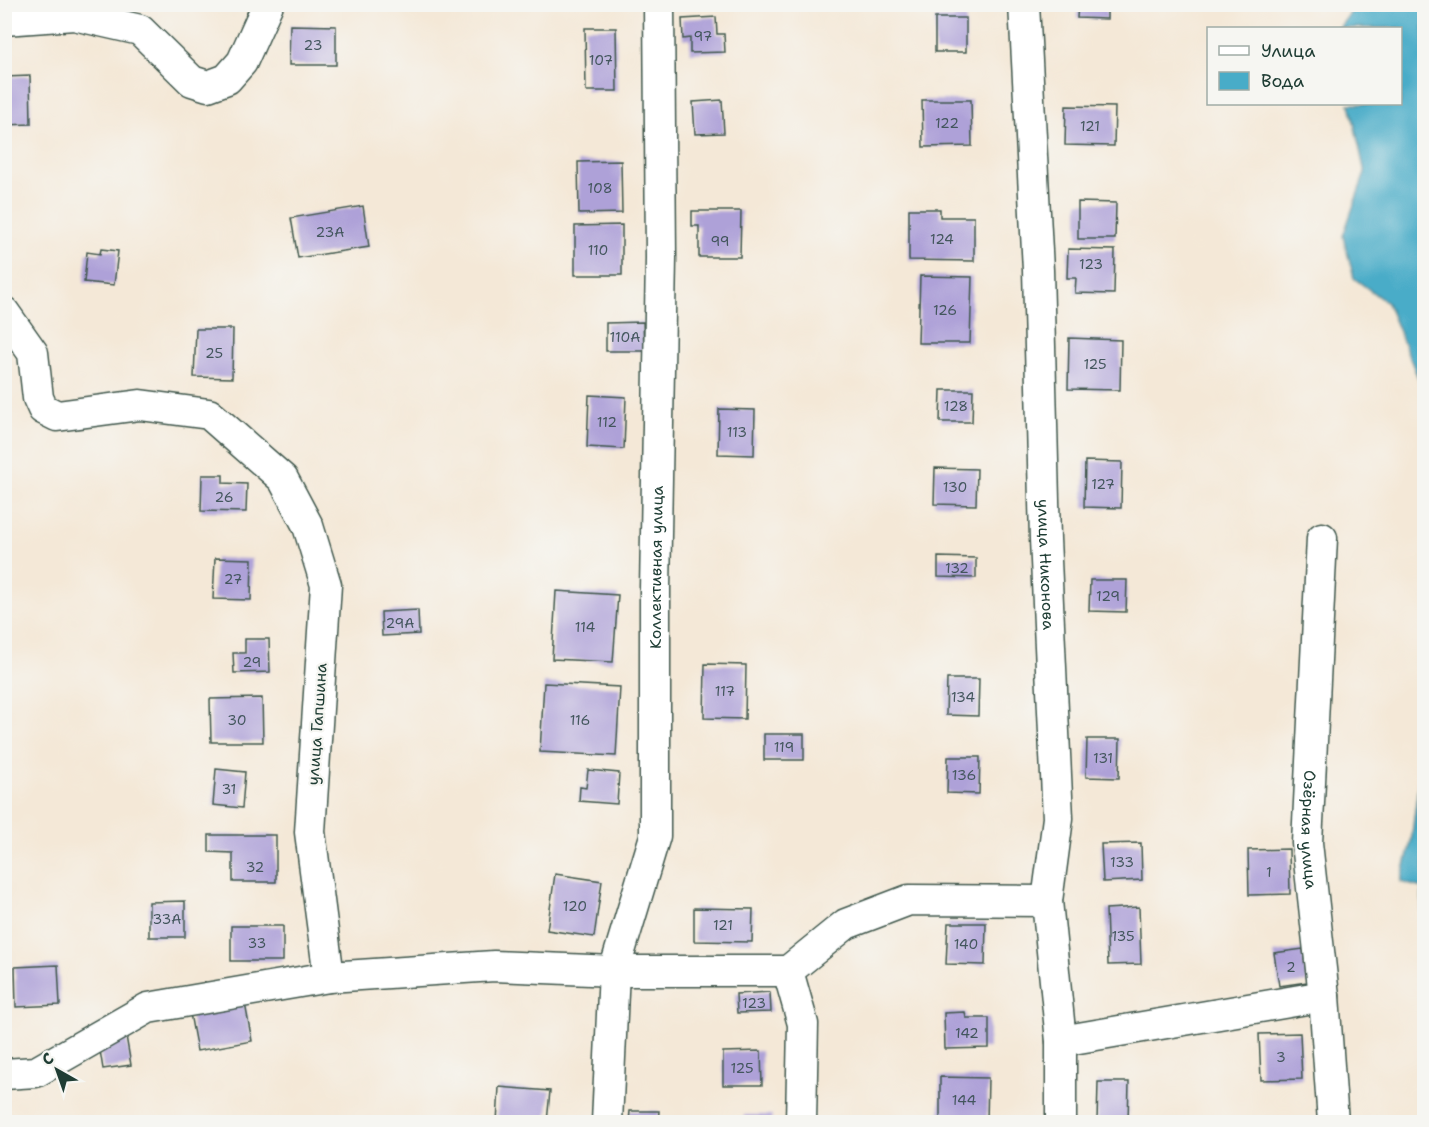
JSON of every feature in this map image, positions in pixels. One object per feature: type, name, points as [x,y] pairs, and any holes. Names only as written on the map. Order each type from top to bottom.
[{"type":"street","points":[[4,20],[74,15],[140,30],[192,81],[208,86],[227,79],[242,62],[268,4]]},
{"type":"street","name":"Коллективная улица","points":[[607,1122],[614,971],[655,836],[655,589],[661,258],[659,4]]},
{"type":"street","name":"улица Никонова","points":[[1024,4],[1038,270],[1045,539],[1058,818],[1047,901],[1061,1041],[1061,1122]]},
{"type":"street","name":"улица Гапшина","points":[[4,312],[33,353],[38,398],[43,409],[57,416],[140,405],[209,414],[282,478],[308,526],[326,585],[310,832],[329,977]]},
{"type":"street","name":"Озёрная улица","points":[[1322,538],[1306,843],[1324,996],[1333,1122]]},
{"type":"street","points":[[4,1074],[36,1072],[148,1008],[329,977],[494,966],[614,971],[788,971],[846,924],[909,900],[1047,901]]},
{"type":"street","points":[[788,971],[803,1024],[801,1122]]},
{"type":"street","points":[[1061,1041],[1324,996]]},
{"type":"water","points":[[1357,4],[1424,5],[1424,388],[1387,303],[1354,278],[1343,236],[1365,173],[1350,105],[1402,105],[1402,27],[1340,27]]},
{"type":"water","points":[[1424,739],[1424,933],[1422,888],[1401,882],[1411,842]]},
{"type":"building","points":[[1078,4],[1107,4],[1107,19],[1077,18]]},
{"type":"building","points":[[716,17],[717,34],[724,34],[725,52],[690,53],[690,38],[683,39],[682,19]]},
{"type":"building","points":[[935,18],[966,18],[966,52],[935,52]]},
{"type":"building","points":[[290,25],[336,26],[336,65],[289,65]]},
{"type":"building","points":[[585,28],[616,28],[617,91],[586,91]]},
{"type":"building","points":[[30,76],[31,124],[4,125],[4,77]]},
{"type":"building","points":[[722,100],[724,133],[695,134],[693,102]]},
{"type":"building","points":[[922,100],[971,100],[972,146],[923,147]]},
{"type":"building","points":[[1066,106],[1115,107],[1114,146],[1065,145]]},
{"type":"building","points":[[621,161],[622,213],[579,214],[578,162]]},
{"type":"building","points":[[1078,202],[1116,203],[1115,239],[1078,239]]},
{"type":"building","points":[[363,206],[369,247],[298,258],[291,218]]},
{"type":"building","points":[[909,209],[940,209],[940,217],[974,217],[974,261],[909,260]]},
{"type":"building","points":[[692,211],[741,211],[740,257],[699,257],[699,226],[692,226]]},
{"type":"building","points":[[622,225],[622,275],[575,275],[575,226]]},
{"type":"building","points":[[101,249],[118,251],[114,285],[84,282],[87,252],[100,254]]},
{"type":"building","points":[[1068,249],[1115,250],[1114,294],[1075,293],[1076,278],[1067,278]]},
{"type":"building","points":[[920,276],[972,277],[970,343],[918,343]]},
{"type":"building","points":[[643,322],[644,351],[606,351],[606,323]]},
{"type":"building","points":[[196,329],[233,329],[232,378],[194,377]]},
{"type":"building","points":[[1069,338],[1121,340],[1120,390],[1068,389]]},
{"type":"building","points":[[941,390],[973,390],[972,422],[940,422]]},
{"type":"building","points":[[589,395],[626,397],[624,449],[587,447]]},
{"type":"building","points":[[719,409],[755,410],[754,455],[718,454]]},
{"type":"building","points":[[1085,461],[1122,462],[1121,508],[1084,507]]},
{"type":"building","points":[[935,468],[977,469],[976,505],[934,504]]},
{"type":"building","points":[[202,475],[223,475],[223,483],[247,484],[246,512],[201,511]]},
{"type":"building","points":[[938,557],[976,558],[976,578],[938,577]]},
{"type":"building","points":[[215,558],[252,559],[251,600],[213,599]]},
{"type":"building","points":[[1090,580],[1127,580],[1126,612],[1089,611]]},
{"type":"building","points":[[556,591],[618,595],[613,662],[552,659]]},
{"type":"building","points":[[418,610],[419,634],[382,636],[381,612]]},
{"type":"building","points":[[245,639],[269,639],[270,672],[234,673],[233,653],[245,653]]},
{"type":"building","points":[[705,664],[746,665],[745,719],[704,718]]},
{"type":"building","points":[[947,679],[979,679],[978,716],[946,715]]},
{"type":"building","points":[[544,683],[620,687],[616,756],[540,752]]},
{"type":"building","points":[[262,698],[263,742],[211,742],[210,699]]},
{"type":"building","points":[[764,734],[804,734],[804,760],[764,760]]},
{"type":"building","points":[[1087,739],[1120,739],[1119,778],[1086,777]]},
{"type":"building","points":[[948,757],[980,757],[979,794],[947,793]]},
{"type":"building","points":[[216,769],[245,772],[242,808],[213,805]]},
{"type":"building","points":[[588,770],[619,773],[617,804],[579,801],[580,787],[586,788]]},
{"type":"building","points":[[209,835],[276,835],[276,882],[233,882],[233,853],[209,852]]},
{"type":"building","points":[[1141,843],[1142,880],[1103,882],[1101,844]]},
{"type":"building","points":[[1289,849],[1290,894],[1249,895],[1248,850]]},
{"type":"building","points":[[555,874],[602,881],[594,937],[547,930]]},
{"type":"building","points":[[185,901],[185,937],[149,937],[149,902]]},
{"type":"building","points":[[1139,907],[1141,964],[1108,965],[1106,909]]},
{"type":"building","points":[[694,908],[753,909],[752,942],[694,941]]},
{"type":"building","points":[[948,923],[986,923],[985,965],[946,964]]},
{"type":"building","points":[[231,926],[283,926],[283,961],[231,961]]},
{"type":"building","points":[[1303,949],[1307,982],[1279,986],[1274,953]]},
{"type":"building","points":[[58,965],[60,1005],[16,1007],[15,967]]},
{"type":"building","points":[[770,992],[771,1012],[737,1013],[736,994]]},
{"type":"building","points":[[244,998],[252,1041],[197,1051],[189,1008]]},
{"type":"building","points":[[965,1012],[966,1018],[989,1018],[989,1048],[945,1049],[944,1013]]},
{"type":"building","points":[[125,1030],[131,1065],[103,1069],[98,1038]]},
{"type":"building","points":[[1300,1033],[1302,1079],[1261,1080],[1259,1034]]},
{"type":"building","points":[[761,1051],[762,1085],[723,1085],[723,1052]]},
{"type":"building","points":[[940,1077],[988,1078],[987,1122],[940,1122]]},
{"type":"building","points":[[1098,1082],[1129,1082],[1128,1122],[1097,1122]]},
{"type":"building","points":[[499,1087],[550,1091],[547,1122],[497,1122]]},
{"type":"building","points":[[630,1111],[659,1111],[658,1122],[629,1122]]},
{"type":"building","points":[[744,1115],[772,1115],[772,1122],[744,1122]]}]
